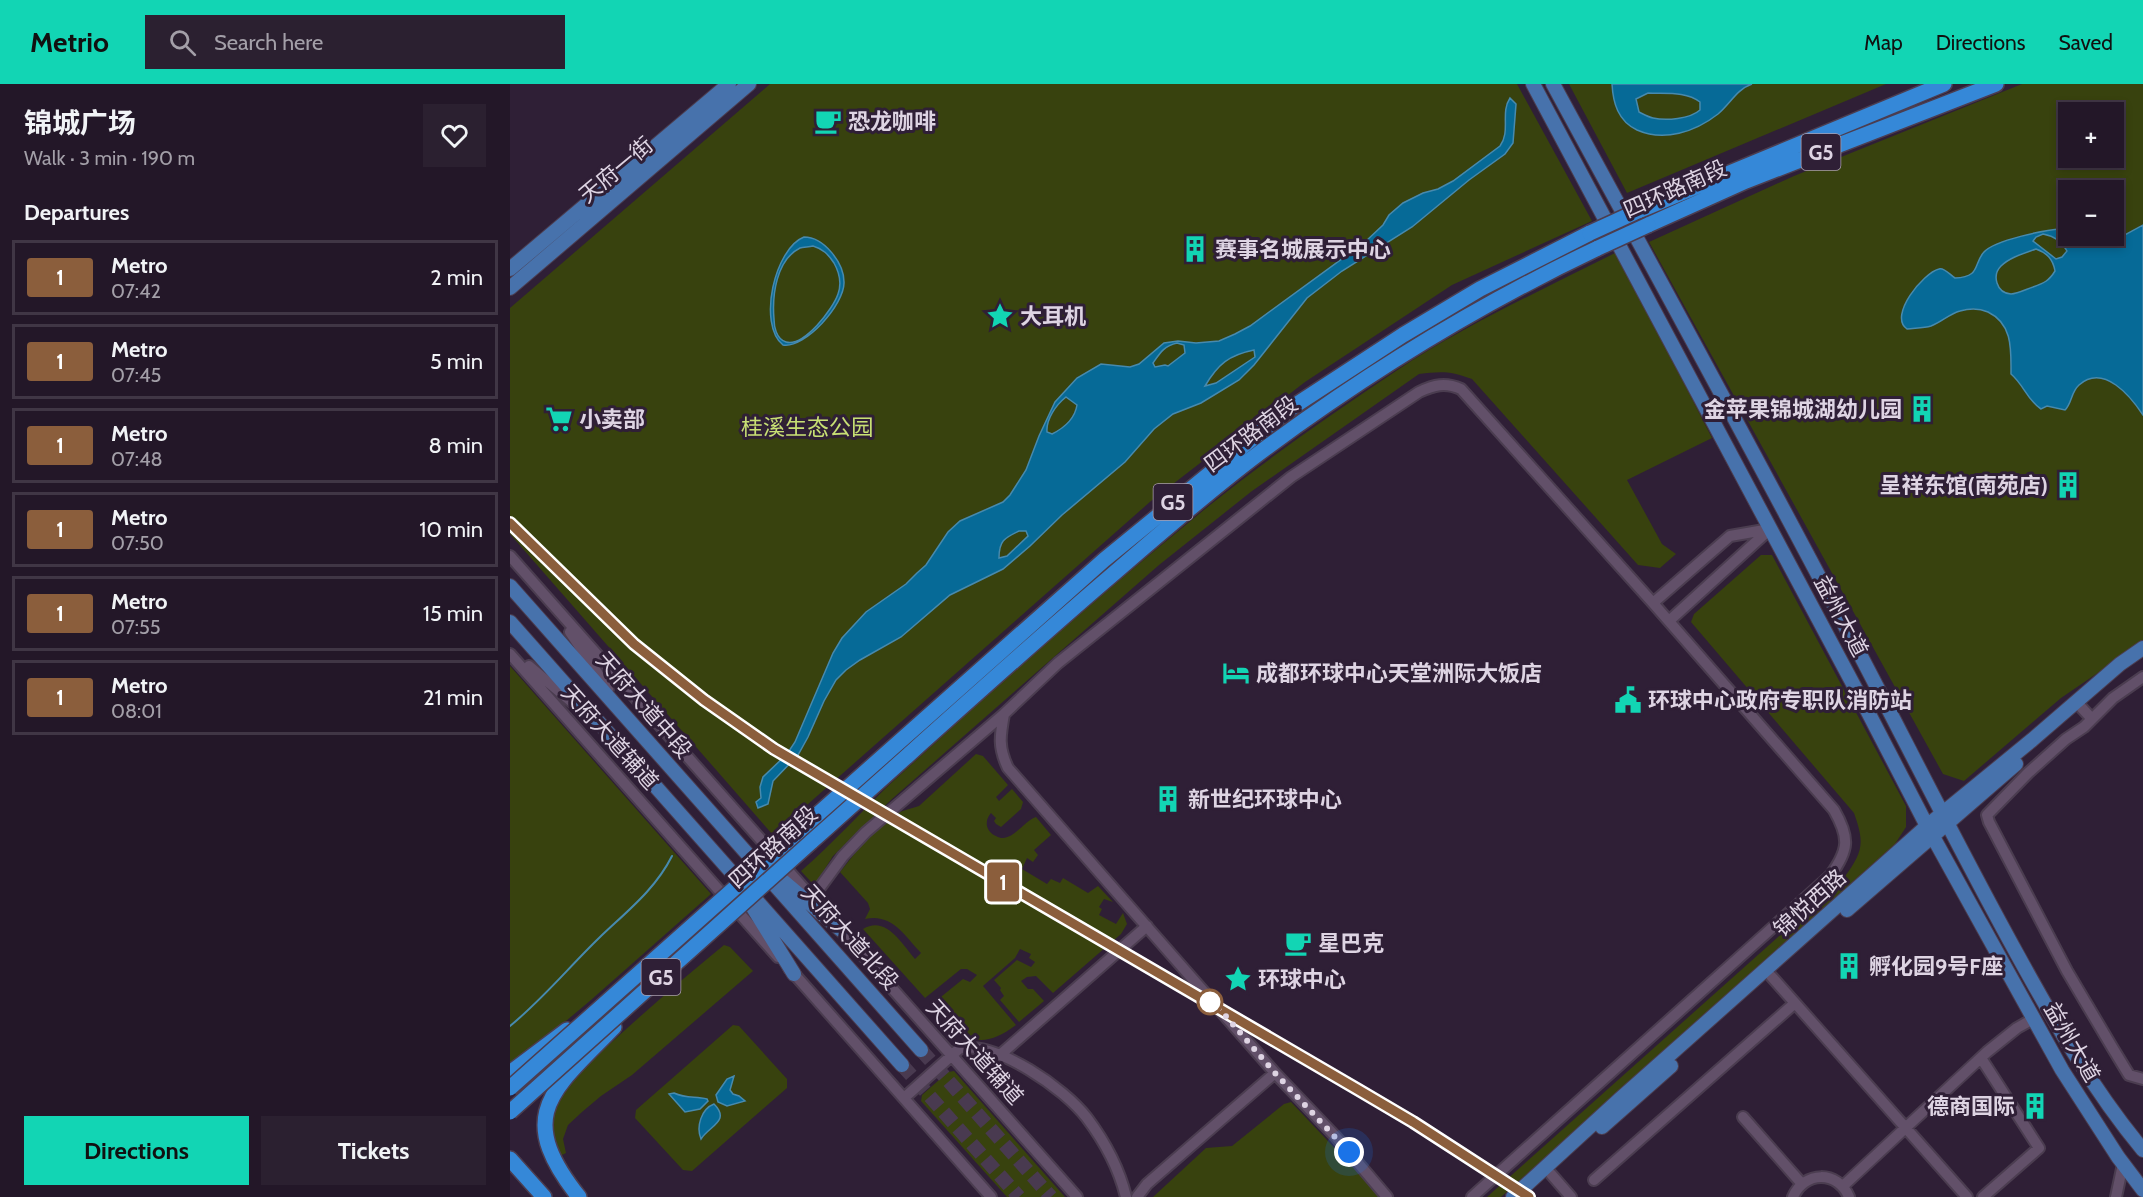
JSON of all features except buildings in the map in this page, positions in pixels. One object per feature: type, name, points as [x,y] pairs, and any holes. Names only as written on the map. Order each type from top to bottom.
[{"type":"highway","name":"四环路南段","points":[[510,1088],[1104,560],[1285,412],[1376,352],[1480,289],[1590,233],[1944,84]]},
{"type":"highway","name":"四环路南段","points":[[510,1112],[1058,621],[1189,509],[1258,454],[1358,384],[1448,328],[1532,280],[1598,248],[1746,181],[1996,84]]},
{"type":"highway","points":[[579,1197],[556,1165],[546,1142],[544,1131],[546,1108],[554,1091],[567,1074],[663,975]]},
{"type":"highway","points":[[510,1073],[601,1005]]},
{"type":"highway","points":[[510,1159],[544,1197]]},
{"type":"highway","points":[[510,1170],[535,1197]]},
{"type":"main road","name":"天府一街","points":[[512,262],[729,84]]},
{"type":"main road","name":"天府一街","points":[[510,288],[749,84]]},
{"type":"main road","name":"益州大道","points":[[1533,84],[1930,832],[2062,1070],[2123,1164],[2143,1190]]},
{"type":"main road","name":"益州大道","points":[[1553,84],[1821,580],[1946,819],[1963,856],[2067,1044],[2104,1101],[2143,1150]]},
{"type":"main road","name":"天府大道中段","points":[[510,586],[747,853]]},
{"type":"main road","name":"天府大道中段","points":[[510,622],[728,869]]},
{"type":"main road","name":"锦悦西路","points":[[1946,819],[2120,664],[2143,648]]},
{"type":"main road","name":"锦悦西路","points":[[1512,1197],[1620,1099],[1930,832],[2124,671],[2143,658]]},
{"type":"main road","name":"锦悦西路","points":[[1525,1197],[1930,832]]},
{"type":"main road","points":[[747,853],[841,930]]},
{"type":"main road","name":"天府大道北段","points":[[747,853],[921,1050]]},
{"type":"main road","points":[[728,869],[794,974]]},
{"type":"main road","name":"天府大道北段","points":[[728,869],[902,1065]]},
{"type":"street","points":[[810,895],[821,886],[843,856],[866,832],[1004,714],[1058,663],[1291,477],[1419,392],[1442,384],[1450,384],[1461,389],[1669,621],[1834,810],[1843,826],[1846,843],[1842,859],[1830,876],[1472,1197]]},
{"type":"street","points":[[1653,603],[1730,536],[1770,529]]},
{"type":"street","points":[[1669,621],[1770,529]]},
{"type":"street","name":"天府大道辅道","points":[[510,556],[1077,1197]]},
{"type":"street","points":[[549,600],[626,717]]},
{"type":"street","points":[[510,652],[608,733]]},
{"type":"street","name":"天府大道辅道","points":[[510,652],[991,1197]]},
{"type":"street","points":[[2143,677],[2113,698],[2092,719],[2028,773],[1987,815],[2067,971],[2129,1075],[2143,1079]]},
{"type":"street","points":[[2081,707],[2092,719]]},
{"type":"street","points":[[1004,714],[1000,736],[1001,752],[1008,768],[1275,1073],[1336,1137],[1388,1197]]},
{"type":"street","points":[[1000,1055],[1147,926]]},
{"type":"street","points":[[1771,976],[1967,1197]]},
{"type":"street","points":[[1594,1180],[1795,1003]]},
{"type":"street","points":[[1843,1186],[1981,1058],[2017,1028],[2033,1018]]},
{"type":"street","points":[[904,1098],[960,1048],[971,1047],[1000,1055],[1065,1096],[1086,1116],[1117,1168],[1126,1197]]},
{"type":"street","points":[[1981,1058],[2039,1148],[1983,1197]]},
{"type":"street","points":[[1137,1197],[1147,1184],[1275,1073]]},
{"type":"street","points":[[1743,1117],[1802,1184]]},
{"type":"street","points":[[2116,1197],[2123,1164]]},
{"type":"street","points":[[1551,1174],[1571,1197]]},
{"type":"street","points":[[1793,1197],[1802,1184],[1809,1179],[1827,1177],[1843,1186],[1849,1197]]},
{"type":"green space","name":"桂溪生态公园","points":[[770,84],[1517,84],[1592,221],[1452,285],[1305,382],[1151,501],[773,835],[510,534],[510,308]]},
{"type":"green space","points":[[1569,84],[1886,84],[1627,193]]},
{"type":"green space","points":[[2022,84],[2143,84],[2143,642],[2061,698],[1964,781],[1943,774],[1649,242],[1794,176]]},
{"type":"green space","points":[[1617,252],[1712,438],[1627,480],[1662,544],[1676,554],[1660,568],[1638,565],[1472,379],[1446,372],[1419,374],[1252,491],[1159,565],[892,799],[833,856],[816,883],[812,883],[801,871],[890,784],[1048,642],[1210,505],[1256,470],[1350,402],[1451,337]]},
{"type":"green space","points":[[1761,555],[1772,555],[1906,806],[1906,827],[1895,844],[1501,1197],[1487,1197],[1843,879],[1855,862],[1861,840],[1854,813],[1691,622],[1694,614]]},
{"type":"green space","points":[[510,666],[711,894],[510,1068]]},
{"type":"green space","points":[[976,754],[983,756],[1008,785],[996,797],[999,801],[1012,789],[1023,802],[1021,809],[1001,827],[996,824],[994,821],[996,818],[991,813],[987,822],[990,832],[1001,838],[1007,837],[1036,817],[1051,835],[1034,850],[1038,855],[1033,862],[1027,858],[1022,869],[1047,884],[1051,879],[1060,883],[1063,878],[1088,893],[1098,886],[1113,902],[1104,899],[1099,907],[1102,909],[1099,915],[1116,924],[1123,913],[1127,924],[1121,934],[1053,993],[1036,976],[1027,977],[1021,981],[1028,989],[1033,989],[1044,1001],[1019,1022],[1000,1000],[1004,996],[994,980],[1017,960],[1031,967],[1035,962],[1029,958],[1031,954],[1020,949],[1015,958],[983,986],[1016,1025],[991,1039],[980,1040],[960,1033],[931,1005],[963,979],[970,982],[977,975],[967,969],[961,969],[925,998],[863,929],[871,926],[886,928],[899,939],[915,959],[921,953],[897,927],[883,919],[865,919],[870,909],[868,903],[840,872],[863,843],[896,813],[919,806]]},
{"type":"green space","points":[[724,945],[730,947],[753,971],[632,1075],[601,1096],[568,1125],[563,1139],[566,1153],[560,1156],[551,1136],[550,1121],[553,1107],[562,1092],[590,1062]]},
{"type":"green space","points":[[733,1025],[739,1026],[787,1079],[787,1088],[692,1171],[683,1170],[635,1118],[636,1110]]},
{"type":"green space","points":[[954,1071],[1065,1197],[1007,1197],[921,1101],[922,1095],[948,1072]]},
{"type":"green space","points":[[1291,1102],[1381,1197],[1153,1197],[1206,1148],[1232,1146],[1284,1104]]},
{"type":"water","points":[[1612,84],[1752,84],[1742,89],[1709,120],[1689,130],[1668,135],[1637,130],[1625,122],[1615,105]],"holes":[[[1648,93],[1688,96],[1700,102],[1700,110],[1684,117],[1653,118],[1639,112],[1636,99]]]},
{"type":"water","points":[[1510,98],[1516,104],[1513,143],[1505,154],[1412,227],[1342,271],[1307,298],[1254,365],[1239,380],[1201,403],[1173,414],[1154,429],[1125,462],[1003,569],[950,595],[901,637],[846,670],[836,680],[824,701],[798,755],[773,781],[768,804],[758,808],[756,802],[761,798],[760,787],[763,777],[787,754],[795,742],[833,653],[842,638],[866,612],[906,584],[926,565],[948,532],[960,521],[1003,502],[1010,495],[1026,470],[1055,402],[1077,378],[1101,364],[1130,367],[1139,364],[1164,343],[1219,341],[1250,326],[1365,242],[1403,203],[1453,181],[1500,146],[1505,134],[1507,104]],"holes":[[[1173,344],[1184,345],[1185,353],[1168,366],[1155,367],[1153,363],[1158,356]],[[1254,350],[1255,357],[1216,383],[1205,386],[1220,366],[1245,352]],[[1066,397],[1077,405],[1068,422],[1052,434],[1047,432],[1048,422],[1055,408]],[[1019,531],[1026,531],[1028,536],[1007,556],[999,558],[1001,544],[1006,538]]]},
{"type":"water","points":[[2143,225],[2143,415],[2116,385],[2098,378],[2088,379],[2079,385],[2065,410],[2047,406],[2041,409],[2011,374],[2009,339],[2002,323],[1988,312],[1967,309],[1925,327],[1907,329],[1902,323],[1902,315],[1910,296],[1932,272],[1945,270],[1955,278],[1969,275],[1984,252],[1998,243],[2058,229],[2058,241],[2043,234],[2033,241],[2056,259],[2062,257],[2067,251],[2064,246],[2124,246],[2124,235]],"holes":[[[2036,249],[2053,263],[2055,271],[2046,281],[2011,294],[1999,287],[1997,274],[2005,263]]]},
{"type":"water","points":[[804,237],[819,241],[837,259],[844,282],[838,302],[822,323],[802,340],[783,345],[775,335],[771,321],[771,304],[778,270],[794,244]],"holes":[[[813,246],[827,254],[836,266],[840,282],[838,294],[817,326],[801,339],[786,342],[778,335],[774,325],[777,279],[792,254],[801,248]]]},
{"type":"water","points":[[734,1076],[730,1090],[745,1101],[727,1106],[718,1102],[716,1095],[727,1079]]},
{"type":"water","points":[[674,1093],[708,1101],[700,1109],[685,1112],[669,1094]]},
{"type":"water","points":[[714,1104],[719,1110],[719,1119],[701,1139],[699,1129],[701,1119],[706,1110]]},
{"type":"waterway","points":[[510,1026],[639,900],[657,880],[672,856]]},
{"type":"tunnel","points":[[921,1050],[1051,1197]]},
{"type":"tunnel","points":[[902,1065],[1019,1197]]},
{"type":"metro line","name":"1","points":[[510,523],[634,644],[704,700],[774,749],[1413,1122],[1529,1197]]},
{"type":"place","name":"恐龙咖啡","points":[[828,121]]},
{"type":"place","name":"赛事名城展示中心","points":[[1195,249]]},
{"type":"place","name":"大耳机","points":[[1000,316]]},
{"type":"place","name":"金苹果锦城湖幼儿园","points":[[1922,409]]},
{"type":"place","name":"小卖部","points":[[559,419]]},
{"type":"place","name":"呈祥东馆(南苑店)","points":[[2068,485]]},
{"type":"place","name":"成都环球中心天堂洲际大饭店","points":[[1236,673]]},
{"type":"place","name":"环球中心政府专职队消防站","points":[[1628,700]]},
{"type":"place","name":"新世纪环球中心","points":[[1168,799]]},
{"type":"place","name":"星巴克","points":[[1298,943]]},
{"type":"place","name":"孵化园9号F座","points":[[1849,966]]},
{"type":"place","name":"环球中心","points":[[1238,979]]},
{"type":"place","name":"德商国际","points":[[2035,1106]]},
{"type":"route","points":[[1210,1002],[1218,1007],[1275,1073],[1349,1152]]}]
